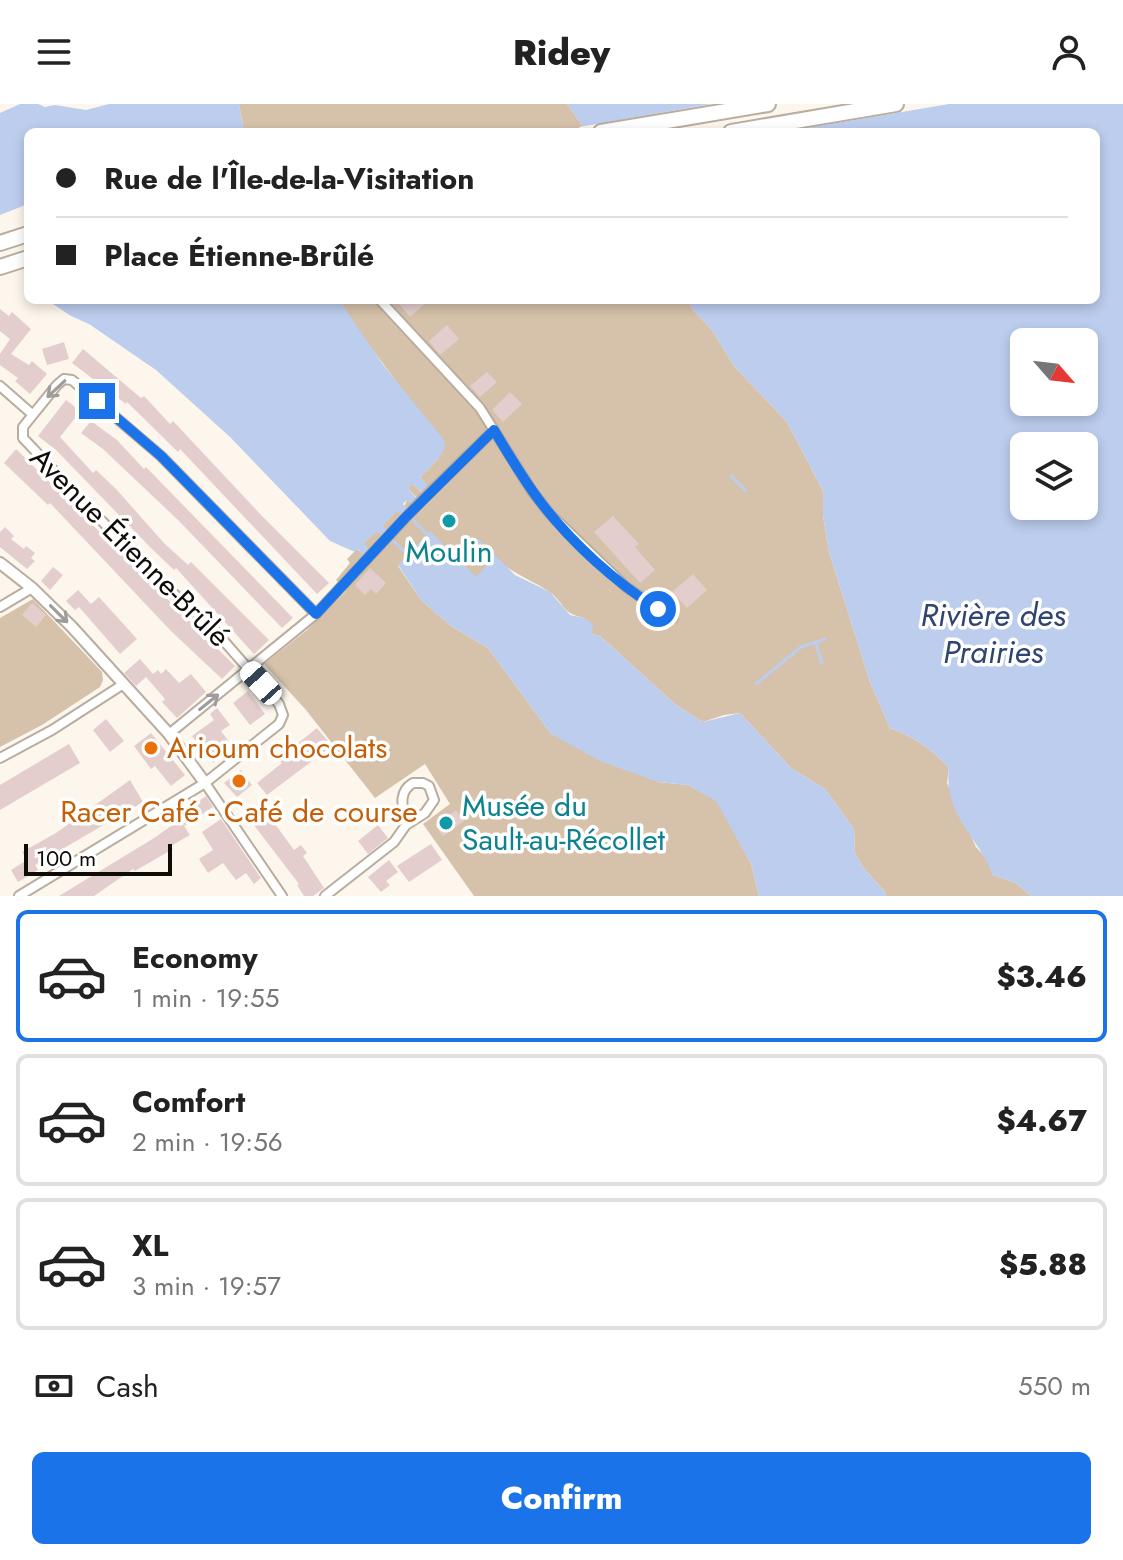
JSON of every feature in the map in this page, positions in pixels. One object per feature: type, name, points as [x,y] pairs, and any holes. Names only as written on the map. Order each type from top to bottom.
[{"type":"highway","points":[[625,128],[768,104]]},
{"type":"highway","points":[[755,128],[896,104]]},
{"type":"highway","points":[[0,243],[24,235]]},
{"type":"highway","points":[[0,267],[24,259]]},
{"type":"street","points":[[384,304],[480,408],[537,498],[560,524],[626,587],[673,618]]},
{"type":"street","points":[[32,414],[61,381],[72,380],[161,456],[316,614]]},
{"type":"street","name":"Avenue Étienne-Brûlé","points":[[0,386],[32,414],[21,429],[25,441],[158,580],[209,624],[283,711],[279,724],[205,783]]},
{"type":"street","points":[[169,734],[316,614],[434,488],[494,430]]},
{"type":"street","points":[[0,563],[32,588],[72,627],[169,734],[280,893],[268,896]]},
{"type":"street","points":[[0,607],[32,588]]},
{"type":"street","points":[[0,758],[52,730],[122,685]]},
{"type":"street","points":[[19,896],[205,783]]},
{"type":"street","points":[[325,896],[394,842],[406,825],[433,804],[432,790],[423,783],[411,784],[403,793],[406,825]]},
{"type":"shaded area","points":[[239,104],[567,104],[584,128],[243,128]]},
{"type":"shaded area","points":[[342,304],[690,304],[712,330],[734,366],[787,422],[823,491],[823,516],[829,552],[870,682],[890,728],[922,744],[949,768],[947,783],[976,847],[987,859],[993,875],[1016,883],[1031,896],[886,896],[862,866],[855,853],[854,829],[825,789],[791,768],[740,713],[703,722],[676,705],[600,636],[591,634],[584,618],[571,613],[548,591],[498,560],[488,565],[477,577],[398,566],[421,600],[451,626],[488,648],[551,734],[658,782],[688,785],[717,801],[751,864],[759,896],[474,896],[423,824],[450,804],[425,764],[375,798],[306,710],[264,664],[307,630],[346,591],[336,580],[350,563],[347,559],[357,549],[363,554],[363,544],[376,531],[381,535],[383,525],[397,510],[401,514],[407,500],[416,497],[408,488],[412,483],[421,492],[427,485],[420,477],[439,458],[424,419]]},
{"type":"shaded area","points":[[33,599],[102,672],[103,680],[100,687],[42,725],[0,747],[0,618]]},
{"type":"water","points":[[20,104],[86,110],[109,104],[239,104],[243,128],[24,128],[24,206],[0,215],[0,113]]},
{"type":"water","name":"Rivière des Prairies","points":[[567,104],[1123,104],[1123,896],[1031,896],[1016,883],[993,875],[956,812],[951,799],[949,768],[922,744],[890,728],[870,682],[829,552],[823,516],[823,491],[787,422],[734,366],[712,330],[690,304],[1100,304],[1100,128],[584,128]]},
{"type":"water","points":[[53,304],[342,304],[384,366],[444,440],[445,447],[439,458],[420,477],[428,485],[421,492],[413,484],[408,488],[416,498],[411,503],[407,500],[403,504],[407,508],[401,514],[397,511],[383,525],[386,530],[381,535],[376,532],[364,543],[369,549],[363,555],[358,549],[355,552],[330,541],[230,437],[156,370],[89,324]]},
{"type":"water","points":[[430,531],[476,577],[487,565],[471,549],[480,540],[515,575],[550,592],[570,615],[593,624],[592,634],[600,636],[676,705],[703,722],[740,713],[791,768],[825,789],[854,829],[855,853],[862,866],[886,896],[759,896],[751,864],[716,801],[688,785],[658,782],[600,761],[551,734],[488,648],[451,626],[421,600],[398,565]]},
{"type":"pier","points":[[711,104],[949,104],[808,128],[579,127]]},
{"type":"building","points":[[399,304],[425,304],[410,317]]},
{"type":"building","points":[[0,309],[9,316],[12,312],[31,329],[11,354],[29,365],[32,361],[47,374],[30,394],[15,381],[18,378],[0,365],[0,354],[10,339],[0,331]]},
{"type":"building","points":[[447,325],[459,339],[440,355],[429,341]]},
{"type":"building","points":[[64,342],[69,359],[47,365],[42,349]]},
{"type":"building","points":[[83,349],[141,398],[144,396],[170,424],[173,421],[329,583],[317,594],[180,449],[178,452],[127,402],[72,363]]},
{"type":"building","points":[[487,372],[497,382],[480,397],[470,386]]},
{"type":"building","points":[[510,392],[522,404],[503,422],[492,410]]},
{"type":"building","points":[[66,400],[79,413],[60,437],[93,473],[96,470],[116,489],[164,543],[188,565],[191,562],[269,640],[254,654],[176,568],[174,570],[56,450],[38,436]]},
{"type":"building","points":[[91,421],[117,440],[144,469],[146,467],[293,618],[282,628],[178,520],[103,449],[81,433]]},
{"type":"building","points":[[16,449],[235,666],[222,679],[171,631],[50,503],[48,505],[4,463]]},
{"type":"building","points":[[613,516],[639,544],[635,547],[655,570],[640,583],[594,532]]},
{"type":"building","points":[[5,527],[14,536],[11,539],[35,553],[31,558],[35,561],[27,569],[0,547],[0,532]]},
{"type":"building","points":[[53,567],[63,575],[50,590],[41,581]]},
{"type":"building","points":[[370,568],[386,583],[376,594],[371,589],[365,595],[355,585]]},
{"type":"building","points":[[693,574],[707,590],[687,608],[672,592]]},
{"type":"building","points":[[78,590],[91,604],[99,597],[137,639],[120,654],[79,607],[75,610],[66,601]]},
{"type":"building","points":[[32,603],[46,615],[36,627],[22,615]]},
{"type":"building","points":[[140,659],[153,674],[158,670],[161,674],[166,669],[179,683],[191,674],[206,692],[177,718],[146,677],[136,686],[124,673]]},
{"type":"building","points":[[248,691],[265,714],[250,725],[233,703]]},
{"type":"building","points":[[217,708],[230,725],[221,731],[233,747],[213,763],[192,736],[214,720],[210,714]]},
{"type":"building","points":[[106,719],[124,741],[110,752],[93,730]]},
{"type":"building","points":[[317,728],[332,746],[267,795],[257,783],[282,763],[278,759]]},
{"type":"building","points":[[151,733],[185,775],[171,786],[155,766],[151,769],[134,746]]},
{"type":"building","points":[[69,744],[80,763],[0,810],[0,785]]},
{"type":"building","points":[[241,770],[252,785],[237,797],[224,783]]},
{"type":"building","points":[[130,780],[143,802],[35,865],[38,870],[18,882],[11,870],[27,860],[22,852],[56,833]]},
{"type":"building","points":[[206,796],[213,807],[184,826],[190,835],[171,846],[173,849],[135,871],[133,869],[94,896],[59,896],[154,838],[191,812],[188,808]]},
{"type":"building","points":[[266,801],[280,820],[275,824],[294,850],[301,845],[307,853],[303,856],[324,888],[313,896],[304,896],[299,884],[247,816]]},
{"type":"building","points":[[456,810],[464,821],[443,836],[435,825]]},
{"type":"building","points":[[221,819],[261,878],[254,884],[246,873],[236,880],[223,863],[208,873],[199,859],[213,850],[202,832]]},
{"type":"building","points":[[378,825],[388,838],[368,854],[358,841]]},
{"type":"building","points":[[431,844],[442,860],[409,882],[397,866]]},
{"type":"building","points":[[389,860],[398,872],[386,881],[390,885],[381,892],[368,877]]},
{"type":"waterway","points":[[731,476],[746,491]]},
{"type":"waterway","points":[[404,511],[427,534]]},
{"type":"waterway","points":[[384,532],[408,555]]},
{"type":"waterway","points":[[756,684],[801,647],[825,639]]},
{"type":"waterway","points":[[816,644],[822,663]]},
{"type":"place","name":"Moulin","points":[[449,521]]},
{"type":"place","name":"Arioum chocolats","points":[[151,748]]},
{"type":"place","name":"Racer Café - Café de course","points":[[239,781]]},
{"type":"place","name":"Musée du Sault-au-Récollet","points":[[446,823]]},
{"type":"route","points":[[97,401],[161,456],[316,614],[405,518],[494,430],[550,514],[626,587],[658,609]]}]
